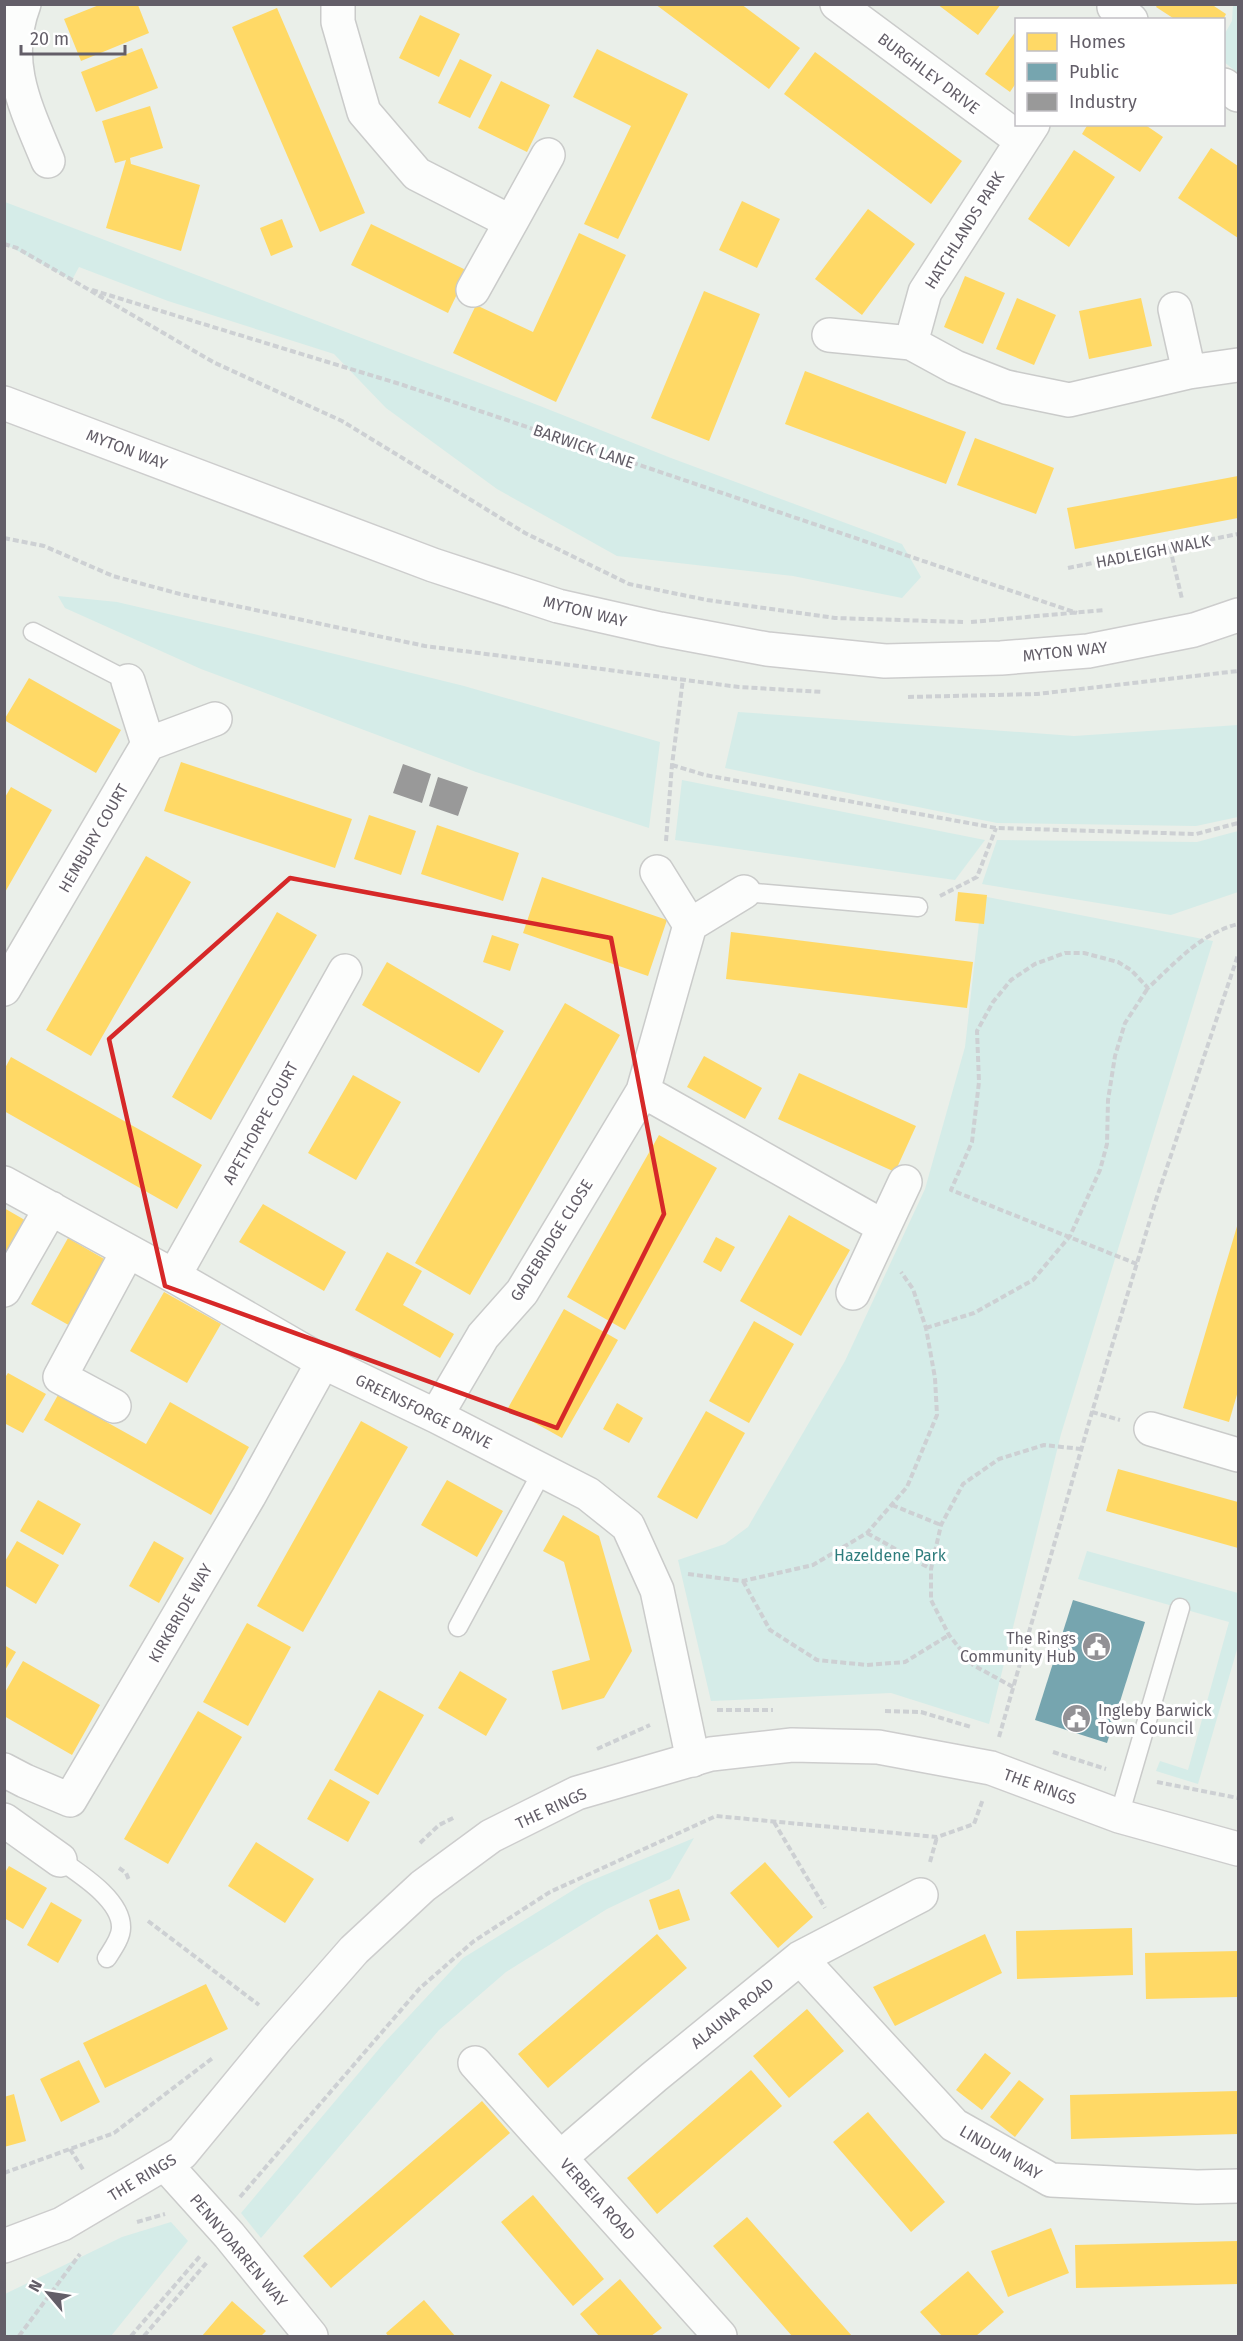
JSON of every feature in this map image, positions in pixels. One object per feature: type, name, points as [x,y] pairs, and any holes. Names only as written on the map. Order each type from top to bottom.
[{"type":"street","points":[[24,4],[14,49],[13,99],[48,161]]},
{"type":"street","points":[[338,4],[338,22],[364,112],[417,174],[511,222]]},
{"type":"street","name":"BURGHLEY DRIVE","points":[[837,4],[1015,125]]},
{"type":"street","points":[[1225,86],[1239,95]]},
{"type":"street","name":"HATCHLANDS PARK","points":[[911,343],[925,292],[1027,133]]},
{"type":"street","points":[[473,290],[548,155]]},
{"type":"street","points":[[1175,309],[1189,372]]},
{"type":"street","points":[[829,335],[911,343],[955,368],[1006,387],[1069,400],[1189,372],[1239,365]]},
{"type":"street","name":"MYTON WAY","points":[[4,403],[433,565],[558,606],[660,629],[767,649],[885,661],[1001,658],[1088,651],[1194,630],[1239,615]]},
{"type":"street","name":"MYTON WAY","points":[[1194,630],[1239,639]]},
{"type":"street","points":[[128,681],[148,744],[215,719]]},
{"type":"street","name":"HEMBURY COURT","points":[[4,989],[148,744]]},
{"type":"street","points":[[657,872],[690,926],[744,892]]},
{"type":"street","name":"GADEBRIDGE CLOSE","points":[[436,1416],[483,1336],[522,1292],[643,1091],[690,926]]},
{"type":"street","name":"APETHORPE COURT","points":[[174,1276],[345,971]]},
{"type":"street","points":[[643,1091],[880,1237]]},
{"type":"street","points":[[853,1293],[905,1182]]},
{"type":"street","name":"GREENSFORGE DRIVE","points":[[4,1183],[174,1276],[323,1362],[436,1416],[588,1494],[627,1526],[657,1590],[693,1760]]},
{"type":"street","points":[[4,1290],[51,1208]]},
{"type":"street","points":[[114,1406],[60,1377],[128,1251]]},
{"type":"street","name":"KIRKBRIDE WAY","points":[[14,1776],[70,1800],[249,1496],[323,1362]]},
{"type":"street","points":[[1150,1429],[1239,1455]]},
{"type":"street","name":"THE RINGS","points":[[4,2246],[62,2224],[182,2153],[276,2039],[354,1950],[423,1886],[491,1836],[577,1793],[711,1754],[792,1744],[878,1747],[991,1768],[1119,1816],[1239,1849]]},
{"type":"street","points":[[14,1776],[4,1819],[60,1860]]},
{"type":"street","name":"ALAUNA ROAD","points":[[561,2157],[654,2077],[800,1958],[921,1895]]},
{"type":"street","name":"LINDUM WAY","points":[[800,1958],[954,2125],[1051,2180],[1197,2187],[1239,2186]]},
{"type":"street","name":"VERBEIA ROAD","points":[[475,2063],[720,2337]]},
{"type":"street","name":"PENNYDARREN WAY","points":[[165,2164],[218,2236],[311,2337]]},
{"type":"lane","points":[[33,632],[128,681]]},
{"type":"lane","points":[[744,892],[918,907]]},
{"type":"lane","points":[[458,1628],[543,1470]]},
{"type":"lane","points":[[1119,1816],[1180,1608]]},
{"type":"lane","points":[[60,1860],[93,1884],[109,1901],[120,1918],[121,1930],[107,1958]]},
{"type":"path","points":[[4,244],[86,288]]},
{"type":"path","name":"BARWICK LANE","points":[[86,288],[403,385],[1079,614],[967,622],[836,618],[707,600],[629,584],[525,533],[342,420],[215,363],[86,288]]},
{"type":"path","name":"HADLEIGH WALK","points":[[1068,568],[1239,534]]},
{"type":"path","points":[[1170,548],[1182,600]]},
{"type":"path","points":[[657,872],[664,864],[672,765],[683,679]]},
{"type":"path","points":[[672,765],[705,775],[996,828],[1196,834],[1239,823]]},
{"type":"path","points":[[918,907],[978,877],[996,828]]},
{"type":"path","points":[[926,1328],[974,1313],[1033,1280],[1070,1236],[1100,1170],[1107,1144],[1108,1100],[1114,1056],[1125,1023],[1148,988],[1190,947],[1228,927],[1239,924]]},
{"type":"path","points":[[1137,1264],[951,1191],[972,1142],[979,1082],[977,1031],[993,1002],[1011,980],[1035,964],[1065,952],[1084,953],[1118,962],[1131,970],[1148,988]]},
{"type":"path","points":[[131,2337],[218,2236],[420,1988],[474,1941],[550,1892],[716,1816],[937,1837],[974,1824],[985,1796],[1012,1688],[1156,1200],[1239,955]]},
{"type":"path","points":[[684,1574],[743,1581],[813,1565],[867,1533],[907,1487],[937,1415],[935,1378],[926,1328],[913,1289],[880,1237]]},
{"type":"path","points":[[1012,1688],[973,1665],[950,1635],[931,1600],[931,1569],[941,1525],[963,1484],[999,1459],[1044,1445],[1081,1449]]},
{"type":"path","points":[[892,1505],[941,1525]]},
{"type":"path","points":[[867,1533],[931,1569]]},
{"type":"path","points":[[743,1581],[770,1630],[817,1660],[867,1665],[905,1662],[950,1635]]},
{"type":"path","points":[[774,1822],[842,1937]]},
{"type":"path","points":[[116,1867],[126,1872],[129,1882]]},
{"type":"path","points":[[143,1918],[260,2006]]},
{"type":"path","points":[[128,2224],[170,2213],[218,2236]]},
{"type":"path","points":[[144,2337],[213,2256],[218,2236]]},
{"type":"path","points":[[19,2337],[86,2246]]},
{"type":"highlighted area","points":[[290,878],[611,938],[664,1214],[557,1428],[165,1286],[109,1039]]},
{"type":"green space","points":[[1233,5],[1238,5],[1238,73],[1225,63],[1225,33],[1232,21]]},
{"type":"green space","points":[[5,202],[671,458],[902,544],[921,577],[902,598],[793,576],[617,556],[497,489],[386,408],[334,354],[168,301],[79,267],[72,280],[5,244]]},
{"type":"green space","points":[[58,596],[117,602],[262,636],[464,686],[660,742],[649,828],[476,772],[201,669],[65,608]]},
{"type":"green space","points":[[738,712],[1074,736],[1238,725],[1238,817],[1196,826],[997,823],[725,768]]},
{"type":"green space","points":[[682,780],[985,840],[955,880],[675,840]]},
{"type":"green space","points":[[1238,831],[1238,892],[1171,915],[982,884],[997,840],[1197,842]]},
{"type":"green space","name":"Hazeldene Park","points":[[982,896],[1213,941],[1061,1434],[989,1724],[891,1693],[711,1701],[678,1560],[725,1544],[748,1527],[845,1361],[925,1189],[965,1047]]},
{"type":"green space","points":[[1087,1551],[1238,1593],[1238,1646],[1198,1784],[1156,1771],[1160,1761],[1188,1770],[1229,1622],[1078,1579]]},
{"type":"green space","points":[[694,1838],[670,1879],[607,1909],[506,1972],[439,2030],[261,2238],[241,2213],[384,2043],[463,1958],[583,1884]]},
{"type":"green space","points":[[171,2222],[188,2241],[111,2336],[5,2336],[5,2294],[122,2237]]},
{"type":"building: Homes","points":[[655,4],[741,4],[800,48],[769,89]]},
{"type":"building: Homes","points":[[937,4],[1001,4],[978,35]]},
{"type":"building: Homes","points":[[1158,4],[1211,4],[1226,14],[1224,18],[1173,18],[1156,7]]},
{"type":"building: Homes","points":[[99,5],[138,5],[149,33],[81,61],[64,19]]},
{"type":"building: Homes","points":[[277,8],[365,213],[320,232],[232,27]]},
{"type":"building: Homes","points":[[420,15],[460,34],[439,77],[399,58]]},
{"type":"building: Homes","points":[[1015,32],[1015,84],[1010,92],[985,74]]},
{"type":"building: Homes","points":[[142,48],[158,88],[96,112],[81,72]]},
{"type":"building: Homes","points":[[597,49],[688,94],[618,239],[584,224],[631,126],[573,97]]},
{"type":"building: Homes","points":[[815,52],[962,161],[931,204],[784,94]]},
{"type":"building: Homes","points":[[460,59],[492,75],[470,118],[438,103]]},
{"type":"building: Homes","points":[[501,81],[550,105],[527,152],[478,128]]},
{"type":"building: Homes","points":[[150,106],[163,148],[130,158],[131,164],[200,185],[181,251],[106,228],[126,160],[115,163],[102,121]]},
{"type":"building: Homes","points":[[1087,126],[1147,126],[1163,137],[1140,172],[1082,134]]},
{"type":"building: Homes","points":[[1211,148],[1238,166],[1238,238],[1178,198]]},
{"type":"building: Homes","points":[[1074,150],[1115,177],[1069,247],[1028,219]]},
{"type":"building: Homes","points":[[742,201],[780,219],[757,268],[719,250]]},
{"type":"building: Homes","points":[[868,209],[915,244],[862,315],[815,279]]},
{"type":"building: Homes","points":[[282,219],[293,247],[271,256],[260,228]]},
{"type":"building: Homes","points":[[371,224],[468,271],[448,313],[351,265]]},
{"type":"building: Homes","points":[[579,233],[626,255],[556,402],[453,353],[476,305],[533,332]]},
{"type":"building: Homes","points":[[965,276],[1005,293],[983,344],[944,327]]},
{"type":"building: Homes","points":[[704,291],[760,314],[709,441],[651,418]]},
{"type":"building: Homes","points":[[1017,298],[1056,315],[1034,365],[996,349]]},
{"type":"building: Homes","points":[[1141,298],[1152,346],[1089,359],[1079,311]]},
{"type":"building: Homes","points":[[805,371],[966,432],[946,484],[785,424]]},
{"type":"building: Homes","points":[[975,438],[1054,468],[1036,514],[957,485]]},
{"type":"building: Homes","points":[[1238,476],[1238,518],[1075,549],[1067,508]]},
{"type":"building: Homes","points":[[29,678],[121,730],[96,773],[4,720]]},
{"type":"building: Homes","points":[[181,762],[352,819],[335,868],[164,811]]},
{"type":"building: Homes","points":[[11,787],[52,810],[4,894],[4,799]]},
{"type":"building: Homes","points":[[369,815],[416,831],[401,875],[354,859]]},
{"type":"building: Homes","points":[[437,825],[519,853],[503,901],[421,874]]},
{"type":"building: Homes","points":[[146,856],[191,882],[91,1056],[46,1030]]},
{"type":"building: Homes","points":[[542,877],[667,920],[648,976],[523,933]]},
{"type":"building: Homes","points":[[958,892],[987,895],[984,924],[955,921]]},
{"type":"building: Homes","points":[[277,912],[317,935],[211,1120],[172,1097]]},
{"type":"building: Homes","points":[[731,932],[973,962],[967,1008],[726,979]]},
{"type":"building: Homes","points":[[492,935],[519,944],[510,971],[483,962]]},
{"type":"building: Homes","points":[[387,962],[504,1031],[479,1073],[362,1005]]},
{"type":"building: Homes","points":[[565,1003],[620,1035],[470,1295],[415,1263]]},
{"type":"building: Homes","points":[[704,1056],[762,1088],[745,1119],[687,1087]]},
{"type":"building: Homes","points":[[11,1057],[202,1165],[177,1209],[4,1111],[4,1070]]},
{"type":"building: Homes","points":[[799,1073],[916,1126],[895,1172],[778,1119]]},
{"type":"building: Homes","points":[[353,1075],[401,1102],[356,1180],[308,1153]]},
{"type":"building: Homes","points":[[659,1135],[717,1168],[625,1330],[567,1297]]},
{"type":"building: Homes","points":[[263,1204],[346,1252],[324,1291],[239,1242]]},
{"type":"building: Homes","points":[[4,1208],[42,1230],[4,1263]]},
{"type":"building: Homes","points":[[789,1215],[850,1250],[801,1336],[740,1301]]},
{"type":"building: Homes","points":[[1238,1223],[1238,1391],[1229,1422],[1183,1408]]},
{"type":"building: Homes","points":[[716,1237],[735,1247],[721,1272],[703,1262]]},
{"type":"building: Homes","points":[[68,1238],[118,1267],[81,1332],[31,1304]]},
{"type":"building: Homes","points":[[387,1252],[422,1271],[403,1305],[454,1334],[440,1358],[355,1310]]},
{"type":"building: Homes","points":[[164,1292],[221,1324],[187,1383],[130,1351]]},
{"type":"building: Homes","points":[[564,1309],[618,1340],[562,1438],[508,1408]]},
{"type":"building: Homes","points":[[754,1321],[794,1344],[749,1423],[709,1401]]},
{"type":"building: Homes","points":[[8,1373],[46,1394],[23,1433],[4,1423],[4,1379]]},
{"type":"building: Homes","points":[[58,1395],[146,1444],[170,1402],[249,1447],[211,1515],[44,1420]]},
{"type":"building: Homes","points":[[617,1403],[643,1418],[629,1443],[603,1429]]},
{"type":"building: Homes","points":[[706,1411],[745,1433],[697,1519],[657,1497]]},
{"type":"building: Homes","points":[[361,1421],[408,1447],[303,1632],[257,1606]]},
{"type":"building: Homes","points":[[1118,1469],[1238,1502],[1238,1548],[1106,1511]]},
{"type":"building: Homes","points":[[447,1480],[503,1511],[477,1557],[421,1525]]},
{"type":"building: Homes","points":[[38,1500],[81,1524],[63,1555],[20,1531]]},
{"type":"building: Homes","points":[[563,1515],[599,1536],[632,1651],[604,1698],[562,1710],[552,1671],[590,1660],[564,1562],[543,1551]]},
{"type":"building: Homes","points":[[17,1541],[59,1565],[36,1604],[4,1585],[4,1563]]},
{"type":"building: Homes","points":[[154,1541],[184,1558],[159,1603],[129,1586]]},
{"type":"building: Homes","points":[[247,1623],[291,1647],[248,1726],[203,1702]]},
{"type":"building: Homes","points":[[4,1645],[16,1652],[4,1672]]},
{"type":"building: Homes","points":[[23,1661],[100,1705],[72,1755],[4,1716],[4,1694]]},
{"type":"building: Homes","points":[[460,1671],[507,1699],[486,1736],[438,1708]]},
{"type":"building: Homes","points":[[379,1690],[424,1715],[378,1795],[334,1770]]},
{"type":"building: Homes","points":[[198,1711],[242,1737],[168,1864],[124,1839]]},
{"type":"building: Homes","points":[[330,1779],[370,1802],[348,1842],[307,1819]]},
{"type":"building: Homes","points":[[256,1842],[314,1879],[285,1923],[228,1886]]},
{"type":"building: Homes","points":[[765,1862],[813,1917],[778,1948],[730,1893]]},
{"type":"building: Homes","points":[[9,1866],[47,1888],[23,1929],[4,1918],[4,1874]]},
{"type":"building: Homes","points":[[679,1889],[690,1920],[659,1930],[649,1900]]},
{"type":"building: Homes","points":[[51,1902],[82,1920],[58,1963],[27,1945]]},
{"type":"building: Homes","points":[[1132,1928],[1133,1975],[1017,1979],[1016,1931]]},
{"type":"building: Homes","points":[[657,1934],[687,1968],[548,2088],[518,2054]]},
{"type":"building: Homes","points":[[985,1934],[1002,1973],[895,2026],[873,1987]]},
{"type":"building: Homes","points":[[1238,1951],[1238,1997],[1146,1999],[1145,1953]]},
{"type":"building: Homes","points":[[206,1984],[228,2029],[105,2088],[83,2043]]},
{"type":"building: Homes","points":[[807,2009],[844,2051],[789,2098],[753,2056]]},
{"type":"building: Homes","points":[[985,2053],[1011,2073],[982,2110],[956,2090]]},
{"type":"building: Homes","points":[[79,2060],[100,2102],[61,2122],[40,2079]]},
{"type":"building: Homes","points":[[751,2070],[782,2106],[657,2214],[627,2178]]},
{"type":"building: Homes","points":[[1019,2080],[1044,2099],[1015,2137],[990,2117]]},
{"type":"building: Homes","points":[[1238,2091],[1238,2134],[1071,2139],[1070,2095]]},
{"type":"building: Homes","points":[[14,2094],[26,2141],[4,2147],[4,2097]]},
{"type":"building: Homes","points":[[482,2101],[510,2133],[331,2288],[303,2256]]},
{"type":"building: Homes","points":[[868,2112],[945,2202],[911,2232],[833,2142]]},
{"type":"building: Homes","points":[[533,2195],[604,2279],[573,2306],[501,2222]]},
{"type":"building: Homes","points":[[747,2217],[852,2336],[792,2336],[713,2246]]},
{"type":"building: Homes","points":[[1051,2228],[1069,2273],[1008,2297],[991,2251]]},
{"type":"building: Homes","points":[[1238,2241],[1238,2284],[1076,2288],[1075,2245]]},
{"type":"building: Homes","points":[[968,2271],[1004,2312],[976,2336],[942,2336],[920,2312]]},
{"type":"building: Homes","points":[[620,2279],[662,2328],[651,2336],[599,2336],[580,2314]]},
{"type":"building: Homes","points":[[424,2300],[455,2336],[388,2336],[386,2333]]},
{"type":"building: Homes","points":[[232,2301],[266,2331],[261,2336],[202,2336]]},
{"type":"building: Public","name":"The Rings Community Hub","points":[[1073,1600],[1145,1622],[1107,1743],[1035,1720]]},
{"type":"building: Industry","points":[[403,764],[431,774],[422,803],[393,793]]},
{"type":"building: Industry","points":[[438,777],[468,787],[458,816],[429,806]]},
{"type":"place","name":"The Rings Community Hub","points":[[1097,1647]]},
{"type":"place","name":"Ingleby Barwick Town Council","points":[[1077,1719]]}]
